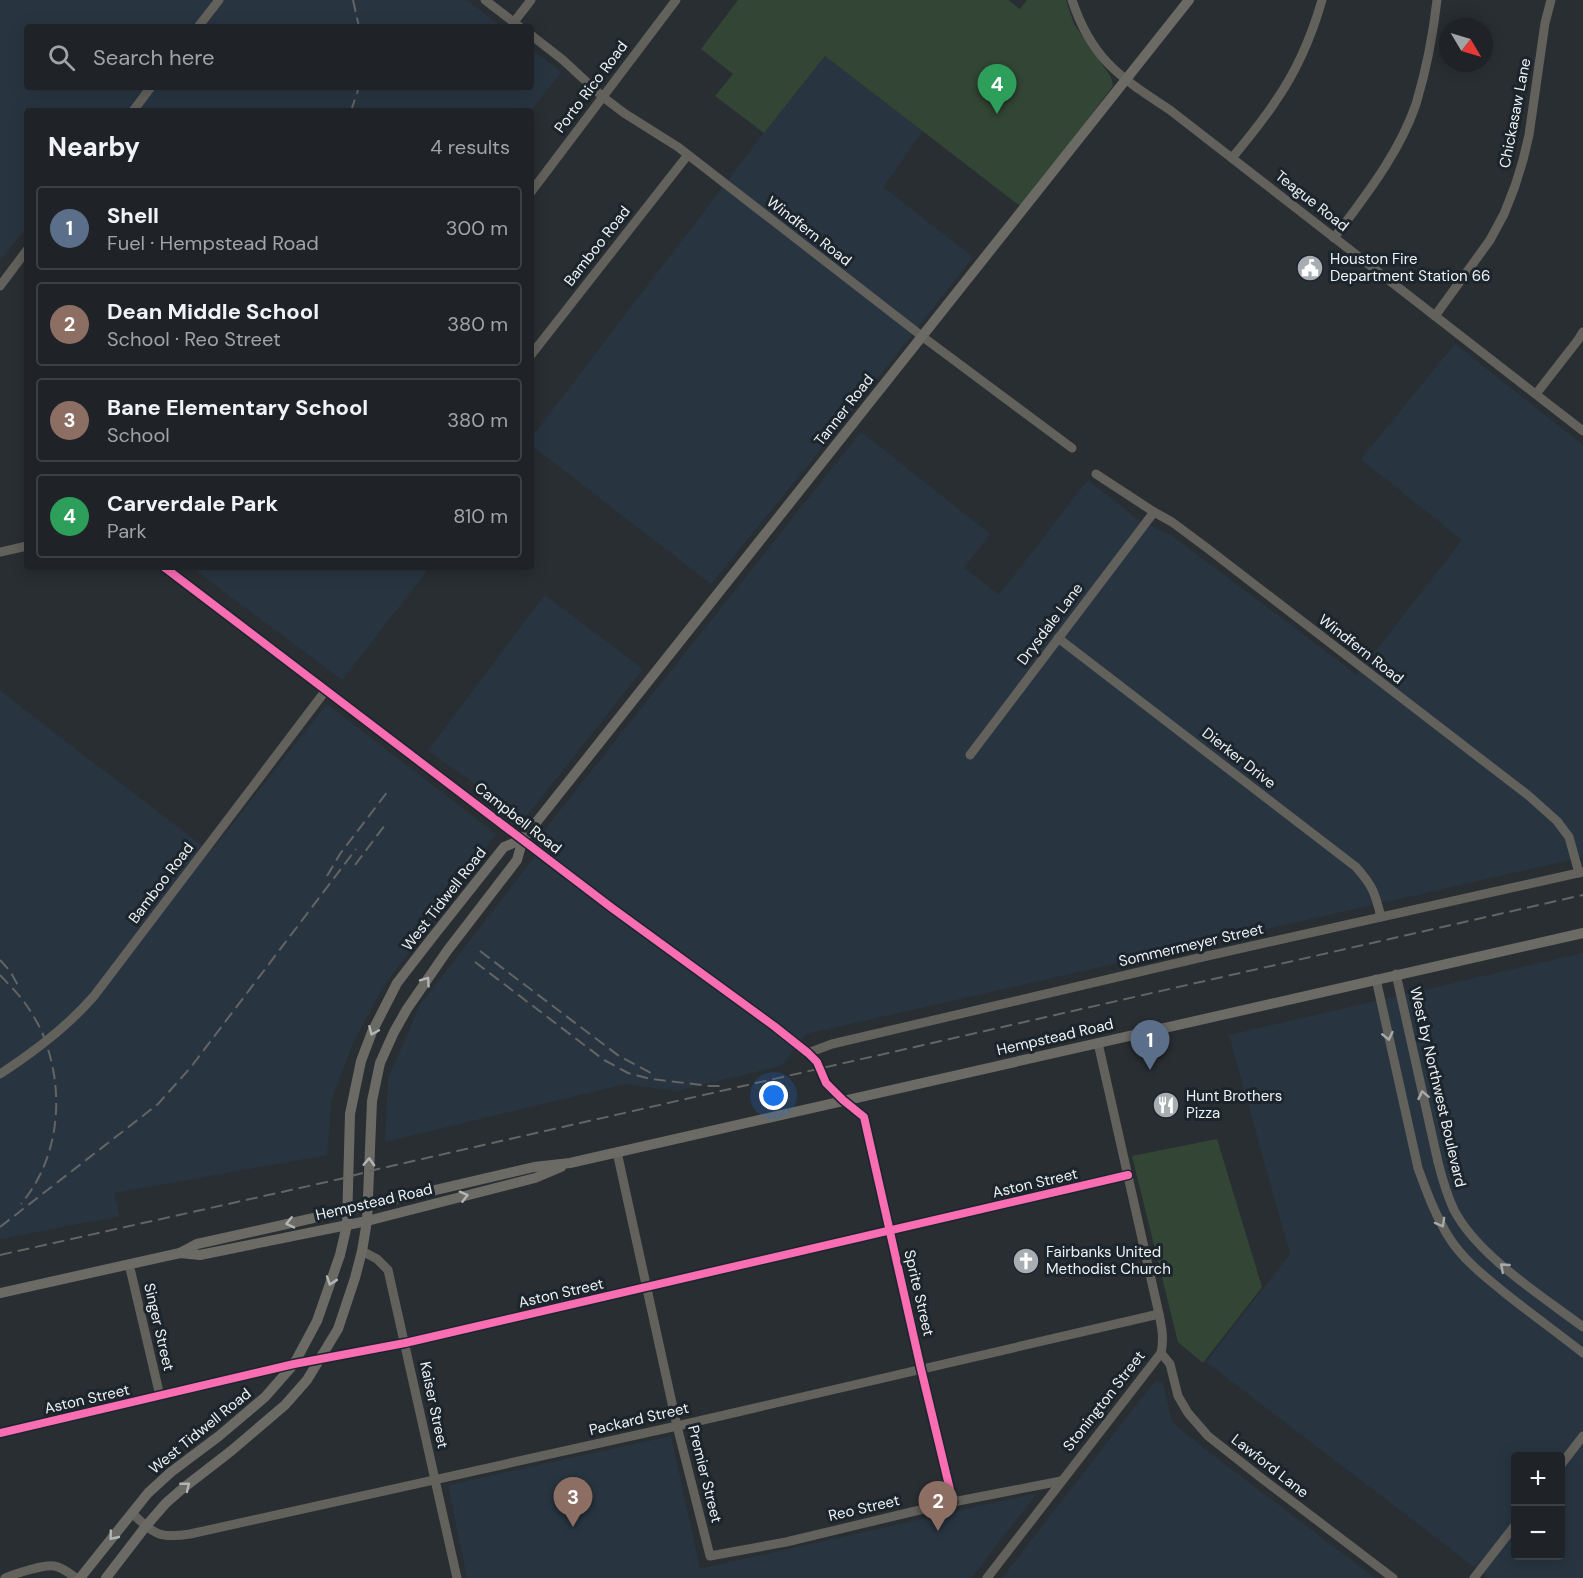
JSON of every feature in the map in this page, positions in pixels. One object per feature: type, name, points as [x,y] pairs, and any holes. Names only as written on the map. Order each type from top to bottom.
[{"type":"main road","name":"Tanner Road","points":[[523,839],[1189,0]]},
{"type":"main road","name":"West Tidwell Road","points":[[78,1578],[148,1493],[265,1397],[294,1364],[318,1321],[340,1255],[347,1225],[348,1129],[361,1061],[372,1032],[396,983],[504,847],[523,839]]},
{"type":"main road","points":[[106,1578],[166,1503],[285,1405],[307,1380],[338,1329],[356,1278],[367,1221],[372,1101],[380,1063],[407,1009],[447,951],[517,860],[523,839]]},
{"type":"main road","name":"Hempstead Road","points":[[0,1293],[180,1253],[196,1244],[237,1234],[534,1167],[570,1163],[1583,933]]},
{"type":"main road","points":[[431,939],[447,951]]},
{"type":"main road","name":"Hempstead Road","points":[[180,1253],[200,1255],[367,1221],[535,1178],[570,1163]]},
{"type":"main road","points":[[493,1176],[495,1188]]},
{"type":"main road","points":[[237,1234],[240,1247]]},
{"type":"main road","points":[[219,1436],[231,1451]]},
{"type":"street","points":[[200,24],[219,0]]},
{"type":"street","points":[[485,0],[516,24]]},
{"type":"street","points":[[518,24],[531,0]]},
{"type":"street","name":"Porto Rico Road","points":[[534,188],[676,0]]},
{"type":"street","name":"Teague Road","points":[[1072,0],[1089,40],[1098,54],[1125,80],[1170,110],[1583,431]]},
{"type":"street","points":[[1232,158],[1276,100],[1290,77],[1304,49],[1322,0]]},
{"type":"street","points":[[1334,238],[1372,188],[1406,127],[1424,74],[1437,0]]},
{"type":"street","name":"Chickasaw Lane","points":[[1435,316],[1490,240],[1515,186],[1529,135],[1545,23],[1551,0]]},
{"type":"street","name":"Windfern Road","points":[[534,37],[563,60],[603,97],[661,136],[1071,448]]},
{"type":"street","points":[[135,108],[149,90]]},
{"type":"street","name":"Bamboo Road","points":[[534,352],[687,156]]},
{"type":"street","points":[[0,286],[24,254]]},
{"type":"street","points":[[1536,394],[1583,332]]},
{"type":"street","name":"Windfern Road","points":[[1095,474],[1172,522],[1207,548],[1528,796],[1557,821],[1569,837],[1581,872]]},
{"type":"street","name":"Drysdale Lane","points":[[970,755],[1154,512]]},
{"type":"street","points":[[0,552],[24,547]]},
{"type":"street","name":"Campbell Road","points":[[168,570],[612,908],[808,1053],[817,1062],[826,1083],[843,1100]]},
{"type":"street","name":"Dierker Drive","points":[[1058,638],[1356,867],[1370,882],[1381,917]]},
{"type":"street","name":"Bamboo Road","points":[[0,1074],[46,1042],[94,996],[326,690]]},
{"type":"street","name":"Sommermeyer Street","points":[[808,1053],[839,1042],[1196,958],[1581,872]]},
{"type":"street","name":"West by Northwest Boulevard","points":[[1396,974],[1433,1143],[1445,1188],[1455,1211],[1482,1246],[1506,1268],[1583,1327]]},
{"type":"street","points":[[1376,979],[1421,1177],[1438,1219],[1452,1242],[1492,1283],[1583,1353]]},
{"type":"street","name":"Stonington Street","points":[[987,1578],[1161,1353],[1164,1335],[1160,1314],[1098,1043]]},
{"type":"street","name":"Sprite Street","points":[[843,1100],[864,1117],[953,1502]]},
{"type":"street","points":[[1414,1149],[1433,1143]]},
{"type":"street","name":"Premier Street","points":[[617,1152],[677,1426],[710,1556]]},
{"type":"street","name":"Aston Street","points":[[0,1433],[294,1364],[405,1343],[1128,1175]]},
{"type":"street","points":[[1468,1260],[1482,1246]]},
{"type":"street","name":"Kaiser Street","points":[[362,1251],[376,1259],[388,1270],[457,1578]]},
{"type":"street","name":"Singer Street","points":[[129,1264],[160,1396]]},
{"type":"street","points":[[1534,1316],[1550,1303]]},
{"type":"street","name":"Packard Street","points":[[132,1513],[157,1534],[171,1537],[190,1534],[677,1426],[1160,1314]]},
{"type":"street","name":"Lawford Lane","points":[[1161,1353],[1170,1364],[1178,1396],[1188,1413],[1208,1436],[1393,1578]]},
{"type":"street","points":[[1565,1459],[1583,1436]]},
{"type":"street","name":"Reo Street","points":[[710,1556],[786,1542],[953,1502],[1061,1481]]},
{"type":"street","points":[[1474,1578],[1511,1529]]},
{"type":"street","points":[[5,1578],[46,1566],[54,1566],[78,1578]]},
{"type":"shaded area","points":[[0,0],[467,0],[498,24],[24,24],[24,90],[534,90],[534,51],[561,72],[533,108],[24,108],[24,233],[0,261]]},
{"type":"shaded area","points":[[825,56],[923,131],[883,187],[973,257],[845,420],[711,584],[534,447],[534,434]]},
{"type":"shaded area","points":[[1455,344],[1583,445],[1583,857],[806,1034],[781,1066],[676,1091],[625,1084],[385,1142],[388,1079],[420,1005],[533,859],[546,828],[861,432],[990,534],[964,568],[999,595],[1088,480],[1137,519],[1171,535],[1357,675],[1462,540],[1361,459]]},
{"type":"shaded area","points":[[195,570],[428,570],[342,680]]},
{"type":"shaded area","points":[[545,595],[643,669],[525,818],[428,751]]},
{"type":"shaded area","points":[[0,691],[211,851],[327,704],[496,834],[383,987],[353,1043],[331,1101],[327,1155],[114,1193],[120,1216],[0,1239]]},
{"type":"shaded area","points":[[1583,953],[1583,1578],[1489,1578],[1206,1362],[1290,1254],[1229,1035]]},
{"type":"shaded area","points":[[1155,1381],[1163,1383],[1172,1422],[1375,1578],[1002,1578]]},
{"type":"shaded area","points":[[671,1436],[700,1569],[1037,1493],[971,1578],[467,1578],[448,1485]]},
{"type":"green space","points":[[738,0],[1008,0],[1020,9],[1027,0],[1066,0],[1074,24],[1111,77],[1113,86],[1020,206],[825,56],[764,133],[715,96],[733,74],[701,49]]},
{"type":"green space","points":[[1217,1139],[1262,1287],[1203,1363],[1178,1342],[1132,1156]]},
{"type":"railway","points":[[353,0],[358,24]]},
{"type":"railway","points":[[352,108],[358,90]]},
{"type":"railway","points":[[327,876],[340,854],[388,791]]},
{"type":"railway","points":[[355,865],[385,825]]},
{"type":"railway","points":[[0,1227],[158,1104],[191,1067],[356,849]]},
{"type":"railway","points":[[0,1255],[1583,895]]},
{"type":"railway","points":[[480,951],[619,1056],[651,1073]]},
{"type":"railway","points":[[0,960],[10,971],[20,989]]},
{"type":"railway","points":[[475,962],[604,1060],[628,1073],[651,1079],[721,1086]]},
{"type":"railway","points":[[0,975],[22,999],[40,1027],[52,1064],[55,1085],[56,1106],[50,1148],[43,1168],[21,1204]]},
{"type":"cycle path","points":[[168,570],[612,908],[774,1026],[817,1062],[826,1083],[864,1117],[953,1502]]},
{"type":"cycle path","points":[[0,1433],[294,1364],[405,1343],[1128,1175]]},
{"type":"place","name":"Carverdale Park","points":[[997,114]]},
{"type":"place","name":"Houston Fire Department Station 66","points":[[1310,268]]},
{"type":"place","name":"Shell","points":[[1150,1070]]},
{"type":"place","name":"Hunt Brothers Pizza","points":[[1166,1105]]},
{"type":"place","name":"Fairbanks United Methodist Church","points":[[1026,1261]]},
{"type":"place","name":"Bane Elementary School","points":[[573,1527]]},
{"type":"place","name":"Dean Middle School","points":[[938,1531]]}]
